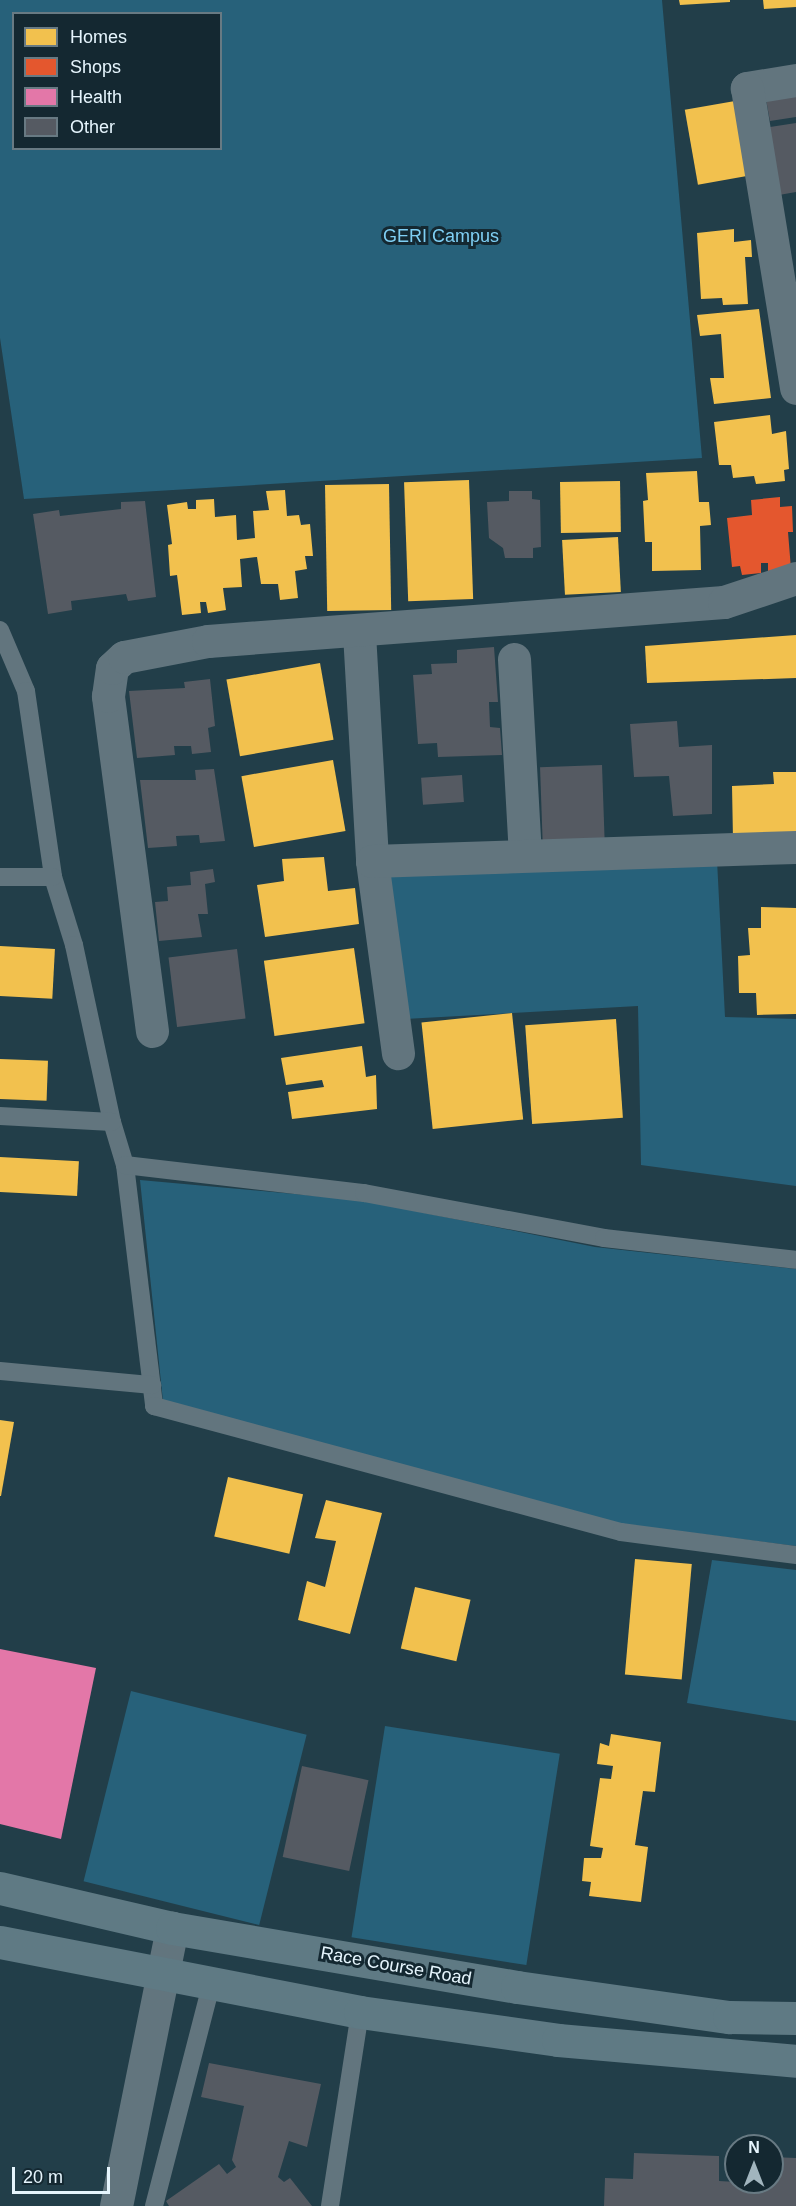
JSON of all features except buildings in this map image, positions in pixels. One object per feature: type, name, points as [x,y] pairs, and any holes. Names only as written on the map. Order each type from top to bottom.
[{"type":"main road","name":"Race Course Road","points":[[0,1888],[172,1928],[516,1987],[729,2017],[796,2018]]},
{"type":"main road","points":[[0,1942],[163,1976],[360,2012],[558,2040],[796,2061]]},
{"type":"street","points":[[796,80],[747,88],[782,220],[796,388]]},
{"type":"street","points":[[152,1031],[108,696],[112,668],[124,657],[208,641],[359,633],[723,602],[796,578]]},
{"type":"street","points":[[359,633],[372,861],[398,1053]]},
{"type":"street","points":[[514,659],[525,855]]},
{"type":"street","points":[[372,861],[796,847]]},
{"type":"street","points":[[116,2206],[172,1928]]},
{"type":"lane","points":[[0,630],[26,692],[53,878],[74,945],[112,1122],[125,1165],[154,1406],[609,1529],[796,1555]]},
{"type":"lane","points":[[0,877],[53,878]]},
{"type":"lane","points":[[0,1116],[112,1122]]},
{"type":"lane","points":[[125,1165],[364,1193],[604,1238],[796,1260]]},
{"type":"lane","points":[[0,1371],[152,1385]]},
{"type":"lane","points":[[154,2206],[211,1985]]},
{"type":"lane","points":[[330,2206],[360,2012]]},
{"type":"green space","name":"GERI Campus","points":[[0,0],[662,0],[702,458],[24,499],[0,338]]},
{"type":"green space","points":[[717,860],[725,1017],[796,1019],[796,1186],[641,1165],[638,1006],[405,1019],[386,872]]},
{"type":"green space","points":[[140,1180],[360,1200],[595,1247],[796,1269],[796,1546],[614,1523],[163,1401]]},
{"type":"green space","points":[[712,1560],[796,1570],[796,1721],[687,1703]]},
{"type":"green space","points":[[131,1691],[307,1735],[259,1925],[84,1881]]},
{"type":"green space","points":[[385,1726],[560,1754],[526,1965],[352,1937]]}]
